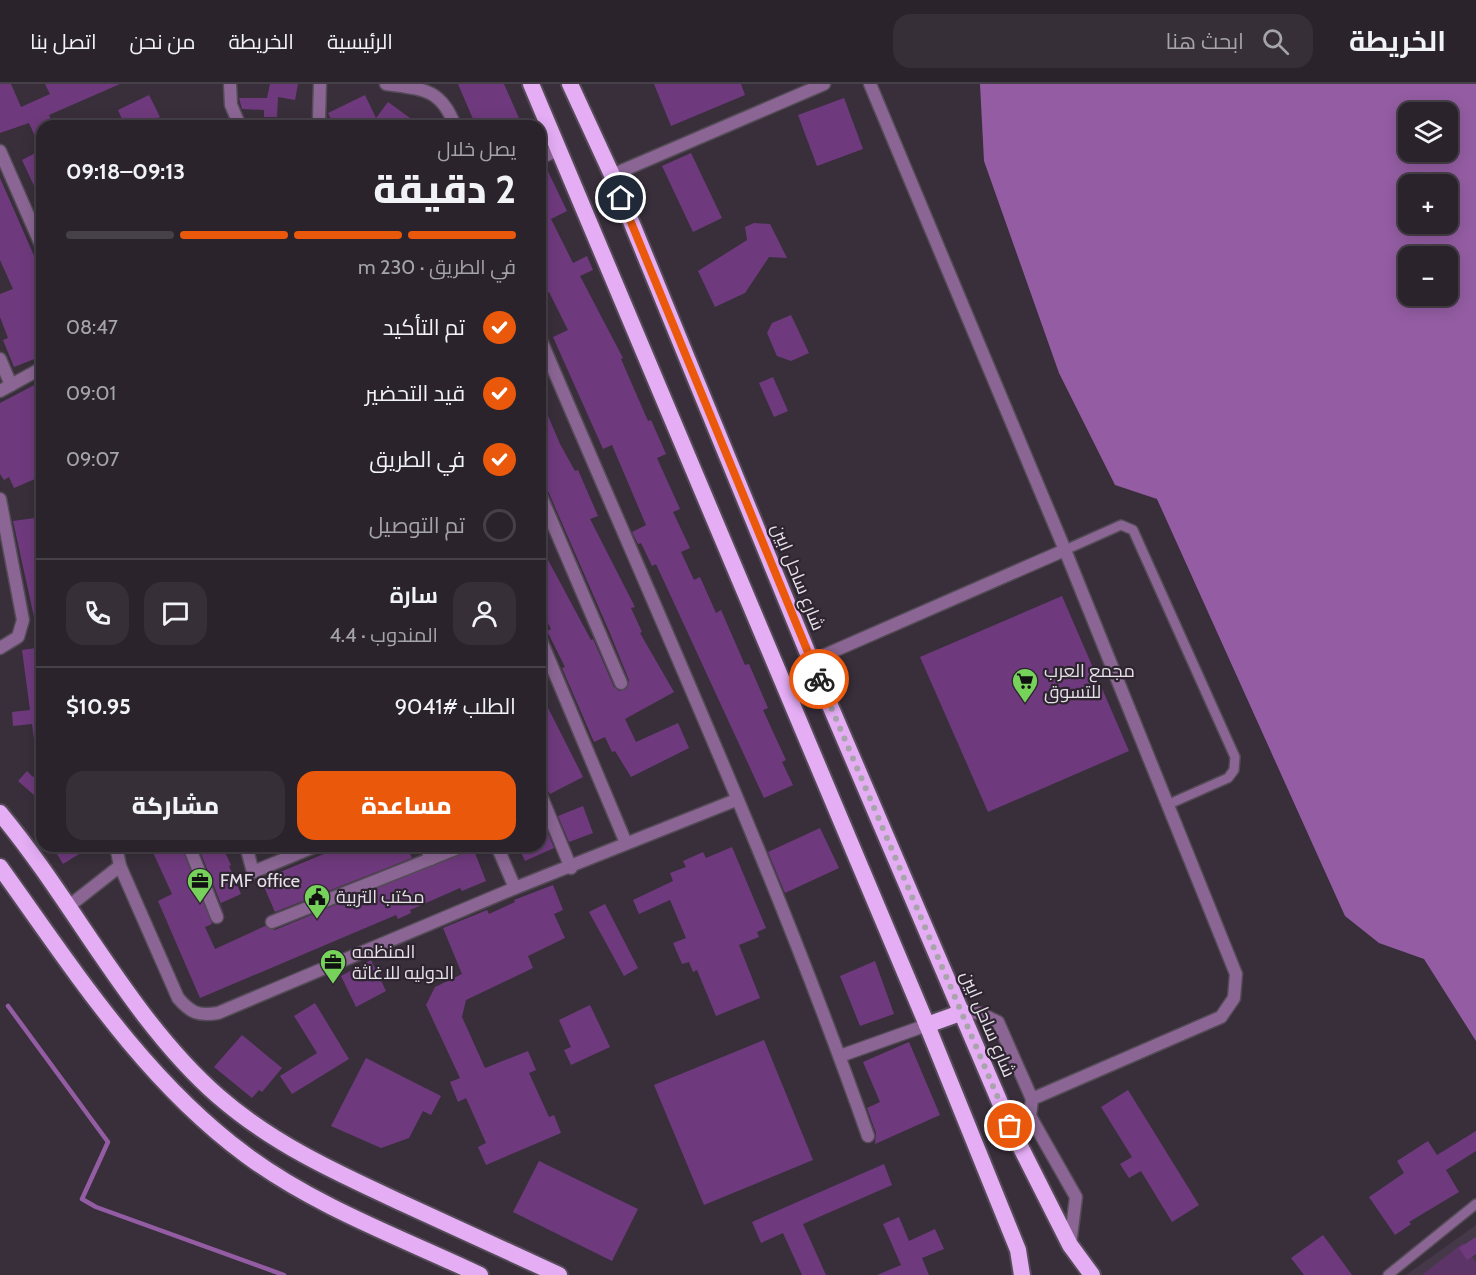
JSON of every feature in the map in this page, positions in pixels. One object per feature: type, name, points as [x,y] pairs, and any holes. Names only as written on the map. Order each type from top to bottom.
[{"type":"highway","points":[[531,84],[927,1025],[1018,1250],[1022,1275]]},
{"type":"highway","name":"شارع ساحل ابين","points":[[570,84],[612,176],[811,661],[1010,1126],[1070,1245],[1092,1275]]},
{"type":"highway","points":[[0,813],[69,906],[135,1003],[217,1095],[263,1132],[331,1170],[559,1275]]},
{"type":"highway","points":[[0,867],[110,1021],[156,1074],[198,1117],[248,1156],[317,1198],[480,1275]]},
{"type":"highway","points":[[927,1025],[963,1012]]},
{"type":"street","points":[[230,84],[231,105],[237,120]]},
{"type":"street","points":[[320,84],[320,120]]},
{"type":"street","points":[[386,84],[423,89],[440,98],[452,120]]},
{"type":"street","points":[[612,176],[824,84]]},
{"type":"street","points":[[870,84],[1065,550],[1236,974],[1234,998],[1221,1017],[1032,1099]]},
{"type":"street","points":[[546,155],[560,149]]},
{"type":"street","points":[[0,151],[36,233]]},
{"type":"street","points":[[546,352],[736,800],[840,1056],[868,1136]]},
{"type":"street","points":[[0,359],[6,388],[36,371]]},
{"type":"street","points":[[0,499],[22,620],[18,637],[0,648]]},
{"type":"street","points":[[546,508],[621,683]]},
{"type":"street","points":[[811,661],[1065,550]]},
{"type":"street","points":[[546,652],[626,843]]},
{"type":"street","points":[[117,852],[120,866],[178,998],[189,1010],[199,1016],[218,1013],[515,888],[571,868],[626,843],[736,800]]},
{"type":"street","points":[[546,808],[571,868]]},
{"type":"street","points":[[191,852],[217,917]]},
{"type":"street","points":[[248,852],[253,872],[301,852]]},
{"type":"street","points":[[428,852],[431,859]]},
{"type":"street","points":[[272,922],[448,852]]},
{"type":"street","points":[[500,852],[515,888]]},
{"type":"street","points":[[69,906],[120,866]]},
{"type":"street","points":[[963,1012],[979,1013],[998,1022],[1032,1099],[1030,1116],[1076,1197],[1070,1245]]},
{"type":"street","points":[[840,1056],[927,1025]]},
{"type":"lane","points":[[1065,550],[1121,525],[1132,530],[1235,757],[1234,770],[1228,778],[1169,804]]},
{"type":"lane","points":[[1388,1275],[1476,1204]]},
{"type":"shaded area","points":[[980,84],[1476,84],[1476,1041],[1424,959],[1379,943],[1345,916],[1157,499],[1115,485],[1059,373],[984,161]]},
{"type":"shaded area","points":[[1476,1225],[1476,1275],[1406,1275]]},
{"type":"shaded area","points":[[1463,1243],[1476,1263],[1476,1275],[1422,1275]]},
{"type":"building","points":[[0,84],[11,84],[21,107],[50,94],[45,84],[120,84],[49,115],[51,120],[36,120],[36,139],[29,123],[0,133]]},
{"type":"building","points":[[270,84],[298,84],[295,100],[278,97],[277,117],[264,117],[264,110],[242,109],[239,98],[267,98]]},
{"type":"building","points":[[458,84],[504,84],[519,118],[473,120]]},
{"type":"building","points":[[654,84],[741,84],[745,95],[671,126]]},
{"type":"building","points":[[149,95],[160,117],[154,120],[122,120],[118,110]]},
{"type":"building","points":[[365,95],[376,118],[388,102],[413,120],[331,120],[328,113]]},
{"type":"building","points":[[844,98],[863,149],[817,166],[798,115]]},
{"type":"building","points":[[36,153],[36,190],[22,160]]},
{"type":"building","points":[[691,153],[722,218],[693,232],[662,166]]},
{"type":"building","points":[[546,167],[567,211],[551,219],[573,263],[587,256],[593,270],[580,276],[623,358],[621,359],[648,421],[651,420],[666,454],[657,458],[680,509],[673,512],[690,548],[681,552],[694,580],[700,577],[716,613],[721,610],[745,665],[749,664],[768,708],[763,710],[786,760],[782,762],[793,785],[764,798],[656,564],[652,566],[641,543],[638,544],[632,532],[646,525],[612,445],[603,449],[553,337],[568,330],[549,292],[546,293]]},
{"type":"building","points":[[0,178],[36,260],[36,358],[14,367],[3,340],[8,338],[0,317],[0,294],[13,289],[0,260]]},
{"type":"building","points":[[754,223],[770,224],[787,258],[769,257],[745,293],[715,307],[698,271],[747,240],[745,227]]},
{"type":"building","points":[[791,315],[809,353],[791,361],[777,356],[767,333],[772,323]]},
{"type":"building","points":[[773,377],[788,411],[774,417],[759,383]]},
{"type":"building","points":[[36,384],[36,479],[14,488],[9,477],[4,480],[0,474],[0,403]]},
{"type":"building","points":[[546,411],[560,444],[575,471],[578,470],[598,516],[590,519],[635,607],[631,608],[642,632],[640,633],[674,692],[625,719],[636,742],[678,723],[689,748],[631,777],[615,751],[612,752],[605,737],[594,742],[562,668],[565,667],[547,631],[551,629],[546,619],[546,556],[591,640],[593,639],[614,687],[619,691],[627,688],[629,680],[546,490]]},
{"type":"building","points":[[36,518],[36,626],[13,521]]},
{"type":"building","name":"مجمع العرب للتسوق","points":[[1062,596],[1129,751],[988,812],[920,657]]},
{"type":"building","points":[[36,648],[36,740],[34,740],[32,724],[13,726],[12,712],[30,710],[22,650]]},
{"type":"building","points":[[546,704],[583,777],[550,794],[546,788]]},
{"type":"building","points":[[27,771],[33,777],[36,774],[36,797],[18,781]]},
{"type":"building","points":[[583,806],[593,833],[569,842],[558,816]]},
{"type":"building","points":[[546,828],[554,848],[546,852]]},
{"type":"building","points":[[820,828],[839,868],[785,893],[768,852]]},
{"type":"building","points":[[732,847],[766,928],[757,932],[759,937],[739,945],[760,998],[716,1016],[697,970],[693,972],[689,962],[682,964],[673,943],[686,938],[670,900],[639,914],[633,900],[673,881],[670,873],[686,867],[683,861],[703,852],[706,858]]},
{"type":"building","points":[[56,852],[82,852],[63,864]]},
{"type":"building","points":[[153,852],[183,852],[212,924],[205,927],[215,949],[265,926],[275,930],[463,852],[475,852],[486,881],[462,891],[460,888],[410,910],[411,913],[398,919],[396,915],[200,998],[158,901],[172,894]]},
{"type":"building","points":[[200,852],[225,852],[231,865],[229,866],[241,894],[221,903],[225,914]]},
{"type":"building","points":[[329,852],[409,852],[412,858],[275,912],[261,880]]},
{"type":"building","points":[[521,852],[545,852],[525,861]]},
{"type":"building","points":[[553,885],[563,910],[554,914],[565,938],[528,956],[533,968],[466,1000],[462,1017],[485,1068],[528,1051],[536,1070],[529,1073],[549,1117],[554,1115],[561,1133],[486,1165],[478,1147],[486,1143],[466,1098],[458,1102],[450,1082],[460,1078],[426,1005],[435,987],[462,974],[443,928],[487,910],[489,914],[515,902],[514,900]]},
{"type":"building","points":[[605,904],[638,968],[624,976],[589,912]]},
{"type":"building","points":[[371,960],[386,991],[356,1007],[341,976]]},
{"type":"building","points":[[875,961],[894,1014],[860,1026],[840,976]]},
{"type":"building","points":[[315,1003],[349,1059],[292,1094],[280,1076],[317,1053],[294,1016]]},
{"type":"building","points":[[590,1005],[610,1047],[571,1065],[564,1050],[571,1047],[559,1020]]},
{"type":"building","points":[[242,1035],[282,1068],[262,1092],[259,1090],[252,1098],[214,1067]]},
{"type":"building","points":[[764,1040],[813,1160],[704,1205],[654,1085]]},
{"type":"building","points":[[909,1042],[940,1115],[875,1144],[876,1133],[867,1108],[880,1102],[863,1062]]},
{"type":"building","points":[[366,1058],[441,1096],[431,1115],[423,1111],[409,1138],[381,1148],[331,1126]]},
{"type":"building","points":[[1128,1090],[1199,1205],[1172,1222],[1141,1171],[1129,1178],[1120,1164],[1132,1157],[1101,1107]]},
{"type":"building","points":[[1476,1131],[1476,1151],[1446,1170],[1459,1192],[1409,1222],[1411,1224],[1395,1235],[1369,1197],[1404,1173],[1397,1161],[1428,1141],[1437,1155]]},
{"type":"building","points":[[539,1161],[638,1209],[612,1261],[513,1212]]},
{"type":"building","points":[[884,1164],[892,1185],[803,1224],[826,1275],[802,1275],[783,1233],[761,1243],[752,1222]]},
{"type":"building","points":[[899,1217],[909,1241],[935,1229],[944,1249],[922,1258],[929,1275],[877,1275],[901,1265],[883,1224]]},
{"type":"building","points":[[1323,1235],[1352,1275],[1304,1275],[1291,1258]]},
{"type":"building","points":[[1476,1237],[1476,1254],[1467,1260],[1459,1248]]},
{"type":"waterway","points":[[8,1006],[108,1142],[82,1199],[96,1207],[284,1275]]},
{"type":"way so far","points":[[819,679],[1010,1126]]},
{"type":"place","name":"مجمع العرب للتسوق","points":[[1025,704]]},
{"type":"place","name":"FMF office","points":[[200,904]]},
{"type":"place","name":"مكتب التربية","points":[[317,920]]},
{"type":"place","name":"المنظمه الدوليه للاغاثة","points":[[333,985]]},
{"type":"route","points":[[621,198],[819,679]]}]
